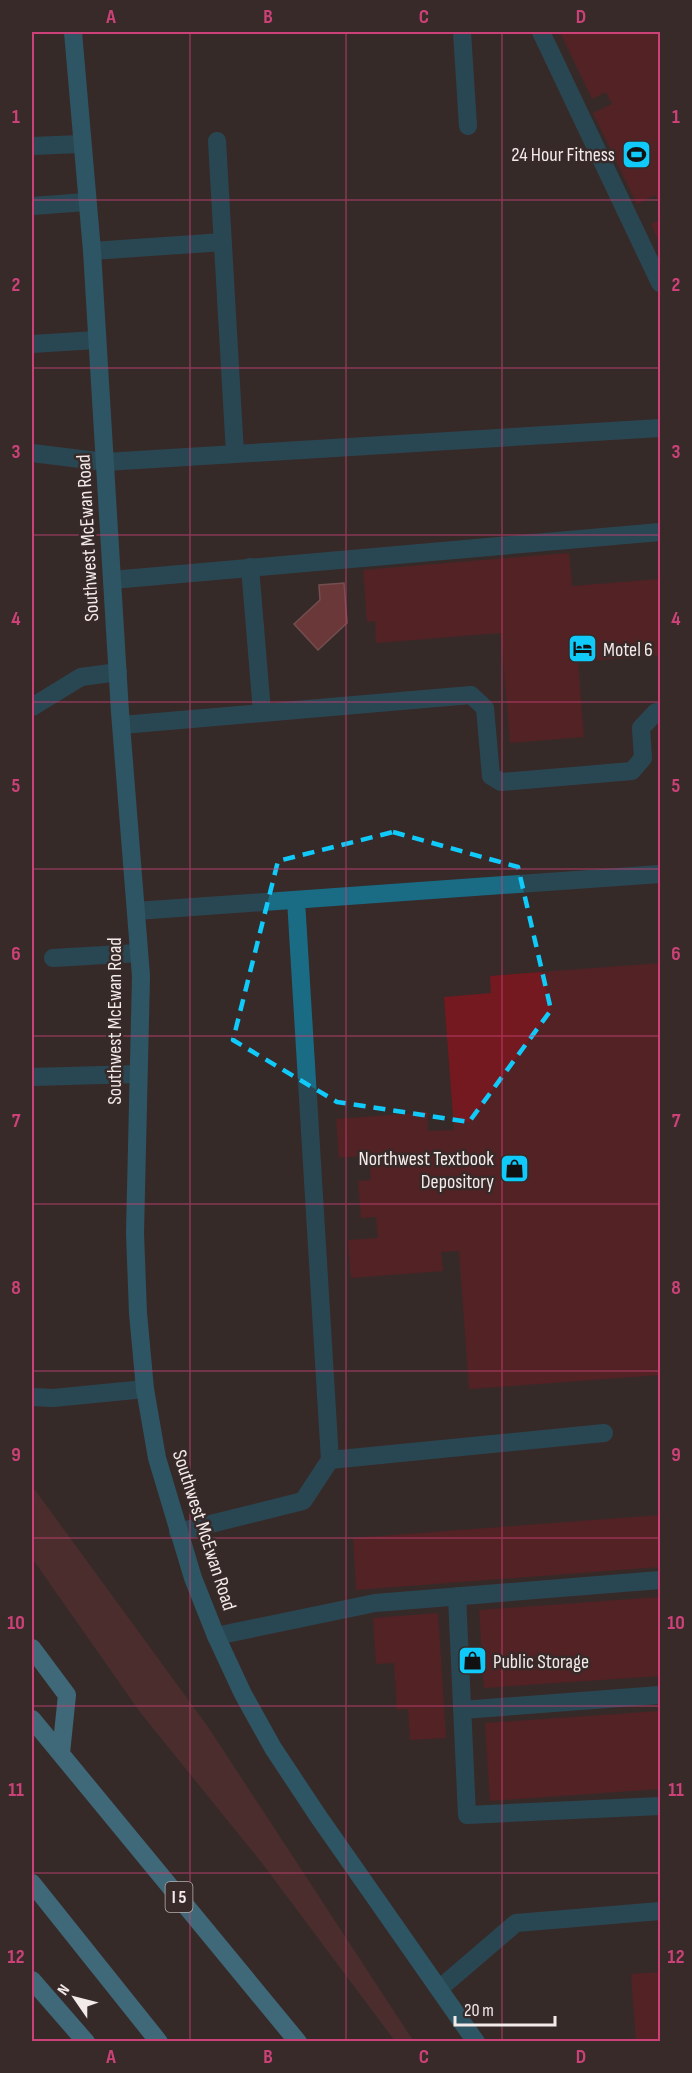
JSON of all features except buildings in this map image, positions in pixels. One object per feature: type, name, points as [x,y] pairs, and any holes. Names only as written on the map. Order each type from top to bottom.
[{"type":"highway","points":[[32,1648],[67,1695],[61,1753]]},
{"type":"highway","name":"I 5","points":[[32,1719],[298,2042]]},
{"type":"highway","points":[[32,1883],[159,2042]]},
{"type":"highway","points":[[32,1980],[86,2042]]},
{"type":"street","name":"Southwest McEwan Road","points":[[73,32],[92,251],[118,672],[141,976],[135,1233],[138,1313],[145,1389],[157,1458],[193,1578],[216,1636],[243,1694],[273,1748],[476,2042]]},
{"type":"lane","points":[[462,32],[468,126]]},
{"type":"lane","points":[[541,32],[660,283]]},
{"type":"lane","points":[[217,141],[235,454]]},
{"type":"lane","points":[[32,146],[81,144]]},
{"type":"lane","points":[[32,206],[86,202]]},
{"type":"lane","points":[[92,251],[223,243]]},
{"type":"lane","points":[[32,344],[96,340]]},
{"type":"lane","points":[[32,453],[105,462],[660,428]]},
{"type":"lane","points":[[112,580],[660,532]]},
{"type":"lane","points":[[250,567],[262,712]]},
{"type":"lane","points":[[32,708],[81,677],[118,672]]},
{"type":"lane","points":[[122,725],[471,694],[485,708],[491,776],[501,782],[632,771],[643,758],[641,728],[656,712],[660,712]]},
{"type":"lane","points":[[136,911],[660,874]]},
{"type":"lane","points":[[178,1532],[303,1501],[330,1460],[296,900]]},
{"type":"lane","points":[[53,958],[139,953]]},
{"type":"lane","points":[[32,1077],[138,1074]]},
{"type":"lane","points":[[32,1397],[53,1398],[145,1389]]},
{"type":"lane","points":[[330,1460],[604,1433]]},
{"type":"lane","points":[[216,1636],[375,1603],[660,1580]]},
{"type":"lane","points":[[458,1596],[467,1815],[660,1806]]},
{"type":"lane","points":[[462,1710],[660,1695]]},
{"type":"lane","points":[[439,1989],[516,1923],[660,1911]]},
{"type":"highlighted area","points":[[393,832],[518,867],[551,1010],[469,1122],[337,1102],[233,1040],[278,861]]},
{"type":"shaded area","points":[[344,583],[347,623],[318,650],[294,624],[320,600],[319,585]]},
{"type":"shaded area","points":[[32,1486],[208,1727],[412,2039],[395,2041],[262,1863],[140,1712],[32,1558]]},
{"type":"place","name":"24 Hour Fitness","points":[[636,154]]},
{"type":"place","name":"Motel 6","points":[[582,649]]},
{"type":"place","name":"Northwest Textbook Depository","points":[[515,1169]]},
{"type":"place","name":"Public Storage","points":[[472,1661]]}]
